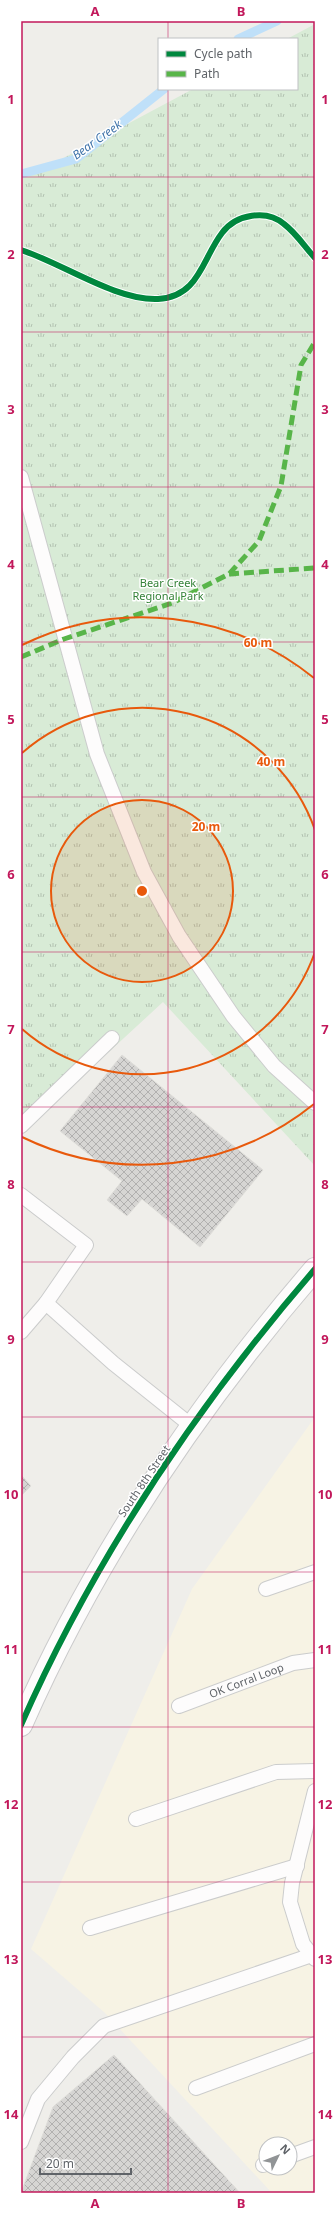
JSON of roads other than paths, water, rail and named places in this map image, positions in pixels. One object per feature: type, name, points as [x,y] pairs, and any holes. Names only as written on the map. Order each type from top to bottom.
[{"type":"main road","name":"South 8th Street","points":[[21,1725],[79,1607],[138,1506],[193,1427],[277,1313],[315,1269]]},
{"type":"lane","points":[[21,477],[97,754],[144,872],[179,936],[233,1016],[274,1066],[315,1103]]},
{"type":"lane","points":[[21,1126],[112,1038]]},
{"type":"lane","points":[[21,1195],[86,1245],[46,1303],[21,1332]]},
{"type":"lane","points":[[46,1303],[113,1363],[193,1427]]},
{"type":"lane","points":[[266,1589],[315,1572]]},
{"type":"lane","name":"OK Corral Loop","points":[[179,1706],[293,1663],[315,1660]]},
{"type":"lane","points":[[136,1819],[276,1772],[315,1771]]},
{"type":"lane","points":[[21,2142],[38,2099],[73,2057],[104,2026],[313,1957],[303,1944],[290,1902],[296,1866],[315,1791]]},
{"type":"lane","points":[[90,1928],[296,1866]]},
{"type":"lane","points":[[196,2088],[315,2044]]},
{"type":"lane","points":[[298,2153],[315,2147]]},
{"type":"waterway","name":"Bear Creek","points":[[240,38],[277,21]]},
{"type":"waterway","name":"Bear Creek","points":[[21,174],[76,159],[163,90]]},
{"type":"park label","name":"Bear Creek Regional Park","points":[[168,589]]}]
